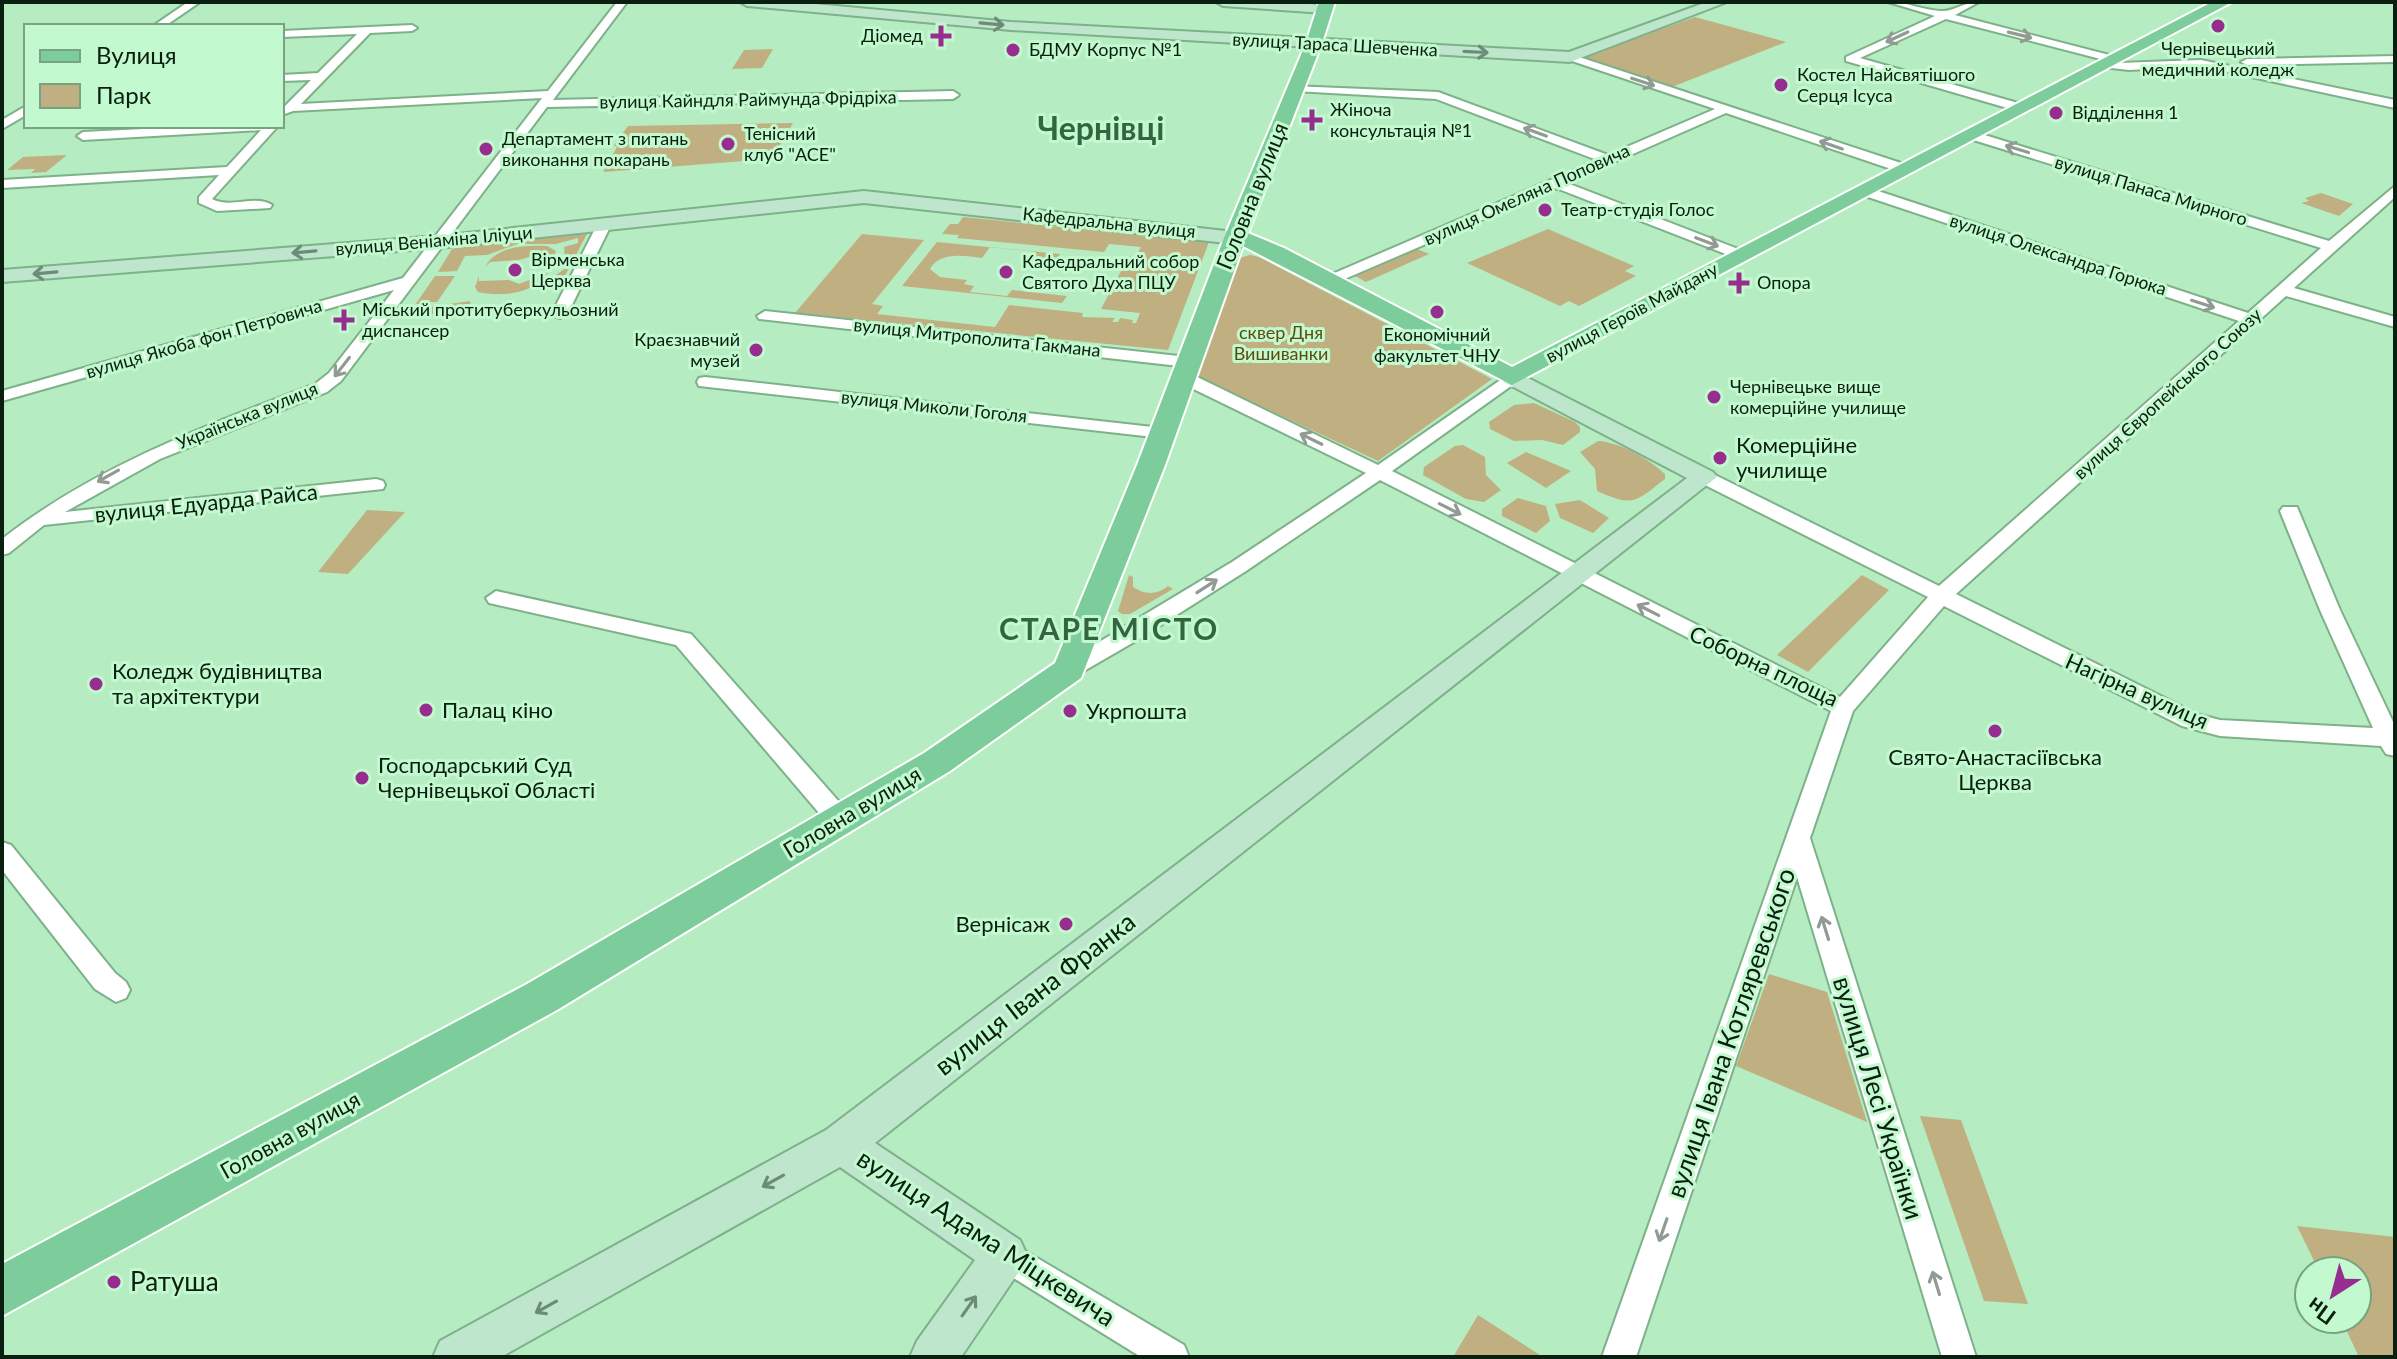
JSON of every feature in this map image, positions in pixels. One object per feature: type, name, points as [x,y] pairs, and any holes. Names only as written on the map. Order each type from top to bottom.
[{"type":"main road","name":"вулиця Героїв Майдану","points":[[1512,377],[2224,2]]},
{"type":"main road","name":"Головна вулиця","points":[[2,1291],[542,997],[937,762],[1069,670],[1235,238],[1314,43],[1326,5]]},
{"type":"main road","name":"Кафедральна вулиця","points":[[1235,238],[1262,246],[1512,377]]},
{"type":"street","points":[[161,24],[195,2]]},
{"type":"street","name":"Українська вулиця","points":[[2,549],[36,520],[79,492],[152,454],[321,388],[335,377],[622,2]]},
{"type":"street","name":"вулиця Тараса Шевченка","points":[[747,2],[800,4],[1011,26],[1570,57],[1905,169]]},
{"type":"street","points":[[1226,2],[1326,5]]},
{"type":"street","points":[[1570,57],[1720,2]]},
{"type":"street","points":[[1893,2],[2116,60],[2201,63],[2395,59]]},
{"type":"street","points":[[1974,2],[1850,59],[2021,108]]},
{"type":"street","points":[[284,34],[412,28]]},
{"type":"street","points":[[286,112],[367,30]]},
{"type":"street","points":[[2116,60],[2129,67],[2160,63]]},
{"type":"street","points":[[2201,63],[2395,104]]},
{"type":"street","points":[[284,78],[321,76]]},
{"type":"street","points":[[1295,88],[1438,96],[1608,160]]},
{"type":"street","name":"вулиця Кайндля Раймунда Фрідріха","points":[[286,112],[547,99],[953,95]]},
{"type":"street","name":"вулиця Омеляна Поповича","points":[[1328,281],[1726,109]]},
{"type":"street","points":[[2,125],[24,111]]},
{"type":"street","points":[[83,136],[234,128]]},
{"type":"street","points":[[265,205],[217,207],[204,200],[270,128]]},
{"type":"street","name":"вулиця Панаса Мирного","points":[[1971,135],[2332,247]]},
{"type":"street","points":[[2,184],[228,171]]},
{"type":"street","points":[[1556,183],[1741,255]]},
{"type":"street","name":"вулиця Європейського Союзу","points":[[1940,597],[2395,190]]},
{"type":"street","name":"вулиця Олександра Горюка","points":[[1864,191],[2252,320]]},
{"type":"street","name":"Кафедральна вулиця","points":[[864,197],[1235,238]]},
{"type":"street","name":"вулиця Веніаміна Іліуци","points":[[2,276],[438,242],[864,197]]},
{"type":"street","points":[[560,313],[604,225]]},
{"type":"street","name":"вулиця Якоба фон Петровича","points":[[2,396],[406,282]]},
{"type":"street","points":[[2283,290],[2395,322]]},
{"type":"street","name":"вулиця Митрополита Гакмана","points":[[765,316],[1186,370],[1381,473]]},
{"type":"street","points":[[1512,377],[1940,597]]},
{"type":"street","name":"вулиця Героїв Майдану","points":[[1069,670],[1116,644],[1381,473],[1512,377]]},
{"type":"street","name":"вулиця Миколи Гоголя","points":[[705,382],[1162,433]]},
{"type":"street","name":"Соборна площа","points":[[1381,473],[1843,708],[1940,597]]},
{"type":"street","points":[[1577,574],[1704,477]]},
{"type":"street","name":"вулиця Едуарда Райса","points":[[36,520],[376,485]]},
{"type":"street","points":[[2290,511],[2393,741]]},
{"type":"street","name":"вулиця Івана Франка","points":[[456,1357],[841,1144],[1577,574]]},
{"type":"street","name":"Нагірна вулиця","points":[[1940,597],[2190,720],[2220,728],[2393,741]]},
{"type":"street","points":[[496,598],[683,639],[840,820]]},
{"type":"street","name":"вулиця Івана Котляревського","points":[[1619,1357],[1843,708]]},
{"type":"street","name":"вулиця Лесі Українки","points":[[1798,838],[1959,1357]]},
{"type":"street","points":[[2,852],[116,990]]},
{"type":"street","name":"вулиця Адама Міцкевича","points":[[841,1144],[1005,1255],[1172,1357]]},
{"type":"street","points":[[933,1357],[1005,1255]]},
{"type":"green space","points":[[1695,17],[1786,42],[1672,87],[1582,57]]},
{"type":"green space","points":[[773,49],[762,68],[732,69],[744,50]]},
{"type":"green space","points":[[793,123],[776,152],[747,154],[744,161],[603,172],[617,147],[614,145],[628,126]]},
{"type":"green space","points":[[67,155],[46,172],[31,173],[35,169],[7,170],[23,157]]},
{"type":"green space","points":[[2321,193],[2353,204],[2339,216],[2301,203],[2309,201],[2305,198]]},
{"type":"green space","points":[[963,217],[1209,242],[1168,350],[795,313],[862,234],[924,240],[872,304],[883,306],[877,314],[995,327],[1009,305],[1083,313],[1082,317],[1115,318],[1112,322],[1118,322],[1120,318],[1136,323],[1140,313],[1101,309],[1129,256],[1136,257],[1141,247],[1109,244],[1104,252],[942,234],[950,224],[958,224]]},
{"type":"green space","points":[[1548,229],[1634,266],[1625,271],[1636,276],[1579,306],[1569,301],[1560,306],[1467,263]]},
{"type":"green space","points":[[587,234],[559,287],[548,285],[566,268],[564,247],[578,243],[578,238],[556,244],[517,244],[487,255],[465,256],[457,271],[438,272],[452,249],[457,247]]},
{"type":"green space","points":[[937,242],[990,247],[982,258],[946,257],[930,269],[940,277],[967,280],[964,284],[974,286],[970,292],[1007,296],[1012,290],[1067,296],[1062,303],[902,286]]},
{"type":"green space","points":[[547,246],[556,251],[551,264],[548,264],[550,259],[533,256],[490,262],[485,267],[490,260],[504,251]]},
{"type":"green space","points":[[1417,249],[1429,254],[1366,282],[1355,276]]},
{"type":"green space","points":[[1032,251],[1060,254],[1055,262],[1028,259]]},
{"type":"green space","name":"сквер Дня Вишиванки","points":[[1250,255],[1492,379],[1378,461],[1209,382],[1200,377],[1196,369],[1239,258]]},
{"type":"green space","points":[[548,273],[535,286],[507,294],[478,292],[475,287],[479,276],[479,281],[509,280],[519,284]]},
{"type":"green space","points":[[435,276],[455,276],[437,302],[424,302],[422,308],[470,301],[471,307],[485,307],[406,318]]},
{"type":"green space","points":[[1534,403],[1575,422],[1580,432],[1563,445],[1542,440],[1514,441],[1490,429],[1489,422],[1514,405]]},
{"type":"green space","points":[[1598,441],[1616,444],[1643,457],[1665,474],[1665,479],[1633,500],[1618,499],[1597,491],[1595,469],[1580,452]]},
{"type":"green space","points":[[1463,445],[1485,457],[1486,475],[1501,490],[1484,502],[1466,499],[1423,475],[1424,467],[1455,446]]},
{"type":"green space","points":[[1526,452],[1571,471],[1546,488],[1507,463]]},
{"type":"green space","points":[[1518,498],[1546,506],[1550,521],[1536,533],[1502,516],[1502,509]]},
{"type":"green space","points":[[1580,500],[1609,518],[1593,533],[1560,518],[1555,504]]},
{"type":"green space","points":[[367,510],[405,512],[348,574],[318,572]]},
{"type":"green space","points":[[1129,575],[1133,577],[1133,587],[1142,591],[1151,593],[1168,586],[1173,589],[1130,614],[1122,614],[1118,611]]},
{"type":"green space","points":[[1862,575],[1889,590],[1808,672],[1777,655]]},
{"type":"green space","points":[[1769,974],[1827,992],[1867,1122],[1736,1066]]},
{"type":"green space","points":[[1920,1116],[1961,1120],[2028,1304],[1984,1301]]},
{"type":"green space","points":[[2297,1226],[2395,1237],[2395,1357],[2359,1357],[2349,1335],[2373,1335],[2373,1255],[2311,1255]]},
{"type":"green space","points":[[1478,1315],[1543,1357],[1453,1357]]},
{"type":"place","name":"Чернівецький медичний коледж","points":[[2218,26]]},
{"type":"place","name":"Діомед","points":[[941,36]]},
{"type":"place","name":"БДМУ Корпус №1","points":[[1013,50]]},
{"type":"place","name":"Костел Найсвятішого Серця Ісуса","points":[[1781,85]]},
{"type":"place","name":"Відділення 1","points":[[2056,113]]},
{"type":"place","name":"Жіноча консультація №1","points":[[1312,120]]},
{"type":"place","name":"Тенісний клуб \"ACE\"","points":[[728,144]]},
{"type":"place","name":"Департамент з питань виконання покарань","points":[[486,149]]},
{"type":"place","name":"Театр-студія Голос","points":[[1545,210]]},
{"type":"place","name":"Вірменська Церква","points":[[515,270]]},
{"type":"place","name":"Кафедральний собор Святого Духа ПЦУ","points":[[1006,272]]},
{"type":"place","name":"Опора","points":[[1739,283]]},
{"type":"place","name":"Економічний факультет ЧНУ","points":[[1437,312]]},
{"type":"place","name":"Міський протитуберкульозний диспансер","points":[[344,320]]},
{"type":"place","name":"Краєзнавчий музей","points":[[756,350]]},
{"type":"place","name":"Чернівецьке вище комерційне училище","points":[[1714,397]]},
{"type":"place","name":"Комерційне училище","points":[[1720,458]]},
{"type":"place","name":"Коледж будівництва та архітектури","points":[[96,684]]},
{"type":"place","name":"Палац кіно","points":[[426,710]]},
{"type":"place","name":"Укрпошта","points":[[1070,711]]},
{"type":"place","name":"Свято-Анастасіївська Церква","points":[[1995,731]]},
{"type":"place","name":"Господарський Суд Чернівецької Області","points":[[362,778]]},
{"type":"place","name":"Вернісаж","points":[[1066,924]]},
{"type":"place","name":"Ратуша","points":[[114,1282]]},
{"type":"district","name":"Чернівці","points":[[1101,129]]},
{"type":"district","name":"СТАРЕ МІСТО","points":[[1109,630]]}]
